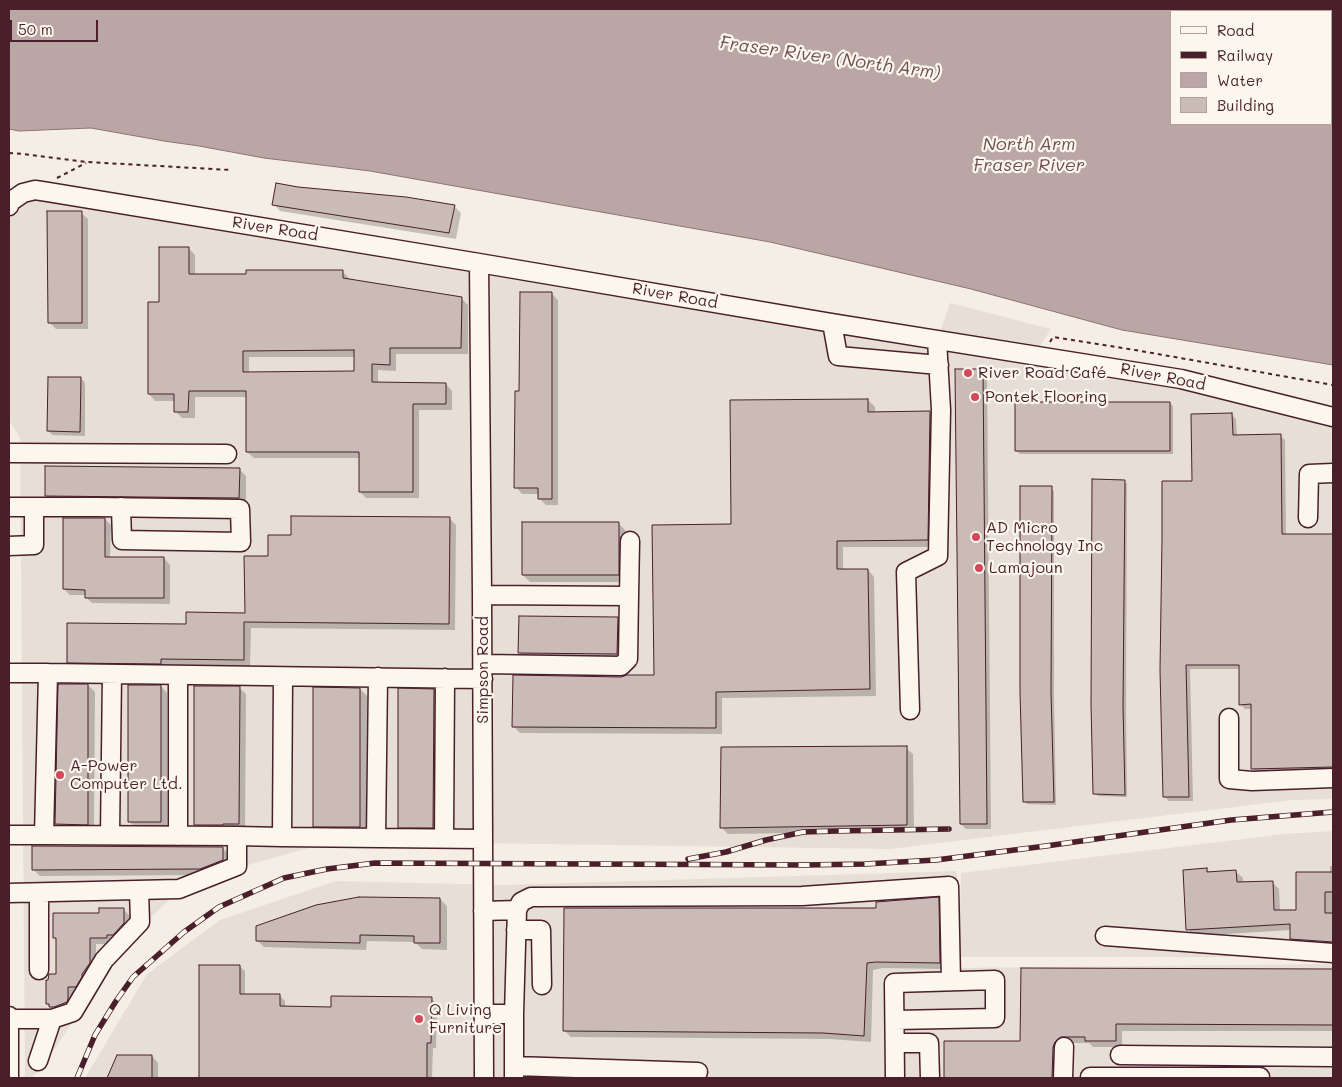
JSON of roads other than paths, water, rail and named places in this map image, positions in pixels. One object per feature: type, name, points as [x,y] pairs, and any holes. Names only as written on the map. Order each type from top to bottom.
[{"type":"street","name":"River Road","points":[[12,202],[23,193],[35,190],[1180,379],[1333,416]]},
{"type":"street","name":"Simpson Road","points":[[479,263],[484,1078]]},
{"type":"street","points":[[832,323],[838,356],[939,365]]},
{"type":"street","points":[[910,710],[906,572],[938,556],[941,410],[937,340]]},
{"type":"street","points":[[9,453],[227,454]]},
{"type":"street","points":[[1308,518],[1309,474],[1333,473]]},
{"type":"street","points":[[9,506],[121,507],[240,509],[241,542],[122,540],[121,507]]},
{"type":"street","points":[[9,546],[34,545],[34,506]]},
{"type":"street","points":[[9,673],[445,678],[483,672],[621,666],[628,659],[630,541]]},
{"type":"street","points":[[482,595],[629,596]]},
{"type":"street","points":[[44,835],[48,672]]},
{"type":"street","points":[[110,835],[112,674]]},
{"type":"street","points":[[178,674],[178,836]]},
{"type":"street","points":[[282,837],[283,677]]},
{"type":"street","points":[[376,838],[378,678]]},
{"type":"street","points":[[444,838],[445,678]]},
{"type":"street","points":[[1230,718],[1229,779],[1252,781],[1333,778]]},
{"type":"street","points":[[9,835],[483,838]]},
{"type":"street","points":[[9,893],[180,889],[237,866],[237,836]]},
{"type":"street","points":[[698,1072],[514,1072],[516,910],[521,902],[531,897],[802,896],[949,886],[951,981]]},
{"type":"street","points":[[9,1078],[9,1018],[52,1019],[73,1012],[104,960],[140,922],[139,890]]},
{"type":"street","points":[[39,893],[39,970]]},
{"type":"street","points":[[484,911],[516,910]]},
{"type":"street","points":[[516,930],[541,930],[542,985]]},
{"type":"street","points":[[1105,936],[1333,953]]},
{"type":"street","points":[[895,1020],[996,1018],[995,980],[894,983],[896,1078]]},
{"type":"street","points":[[484,1014],[514,1014]]},
{"type":"street","points":[[38,1061],[52,1019]]},
{"type":"street","points":[[895,1043],[929,1043],[930,1078]]},
{"type":"street","points":[[1063,1078],[1064,1047]]},
{"type":"street","points":[[1120,1055],[1333,1057]]},
{"type":"street","points":[[1090,1078],[1260,1078]]},
{"type":"water","name":"North Arm Fraser River","points":[[9,9],[1333,9],[1333,365],[1122,330],[971,289],[770,242],[370,171],[264,158],[91,128],[19,131],[9,129]]},
{"type":"railway","points":[[77,1078],[95,1035],[133,977],[184,932],[219,907],[284,878],[327,869],[375,863],[805,865],[936,860],[1231,820],[1333,812]]},
{"type":"railway","points":[[688,859],[726,852],[766,840],[803,832],[949,829]]},
{"type":"place","name":"River Road Café","points":[[968,373]]},
{"type":"place","name":"Pontek Flooring","points":[[975,397]]},
{"type":"place","name":"AD Micro Technology Inc","points":[[976,537]]},
{"type":"place","name":"Lamajoun","points":[[979,568]]},
{"type":"place","name":"A-Power Computer Ltd.","points":[[60,775]]},
{"type":"place","name":"Q Living Furniture","points":[[419,1019]]},
{"type":"water label","name":"Fraser River (North Arm)","points":[[830,58]]}]
